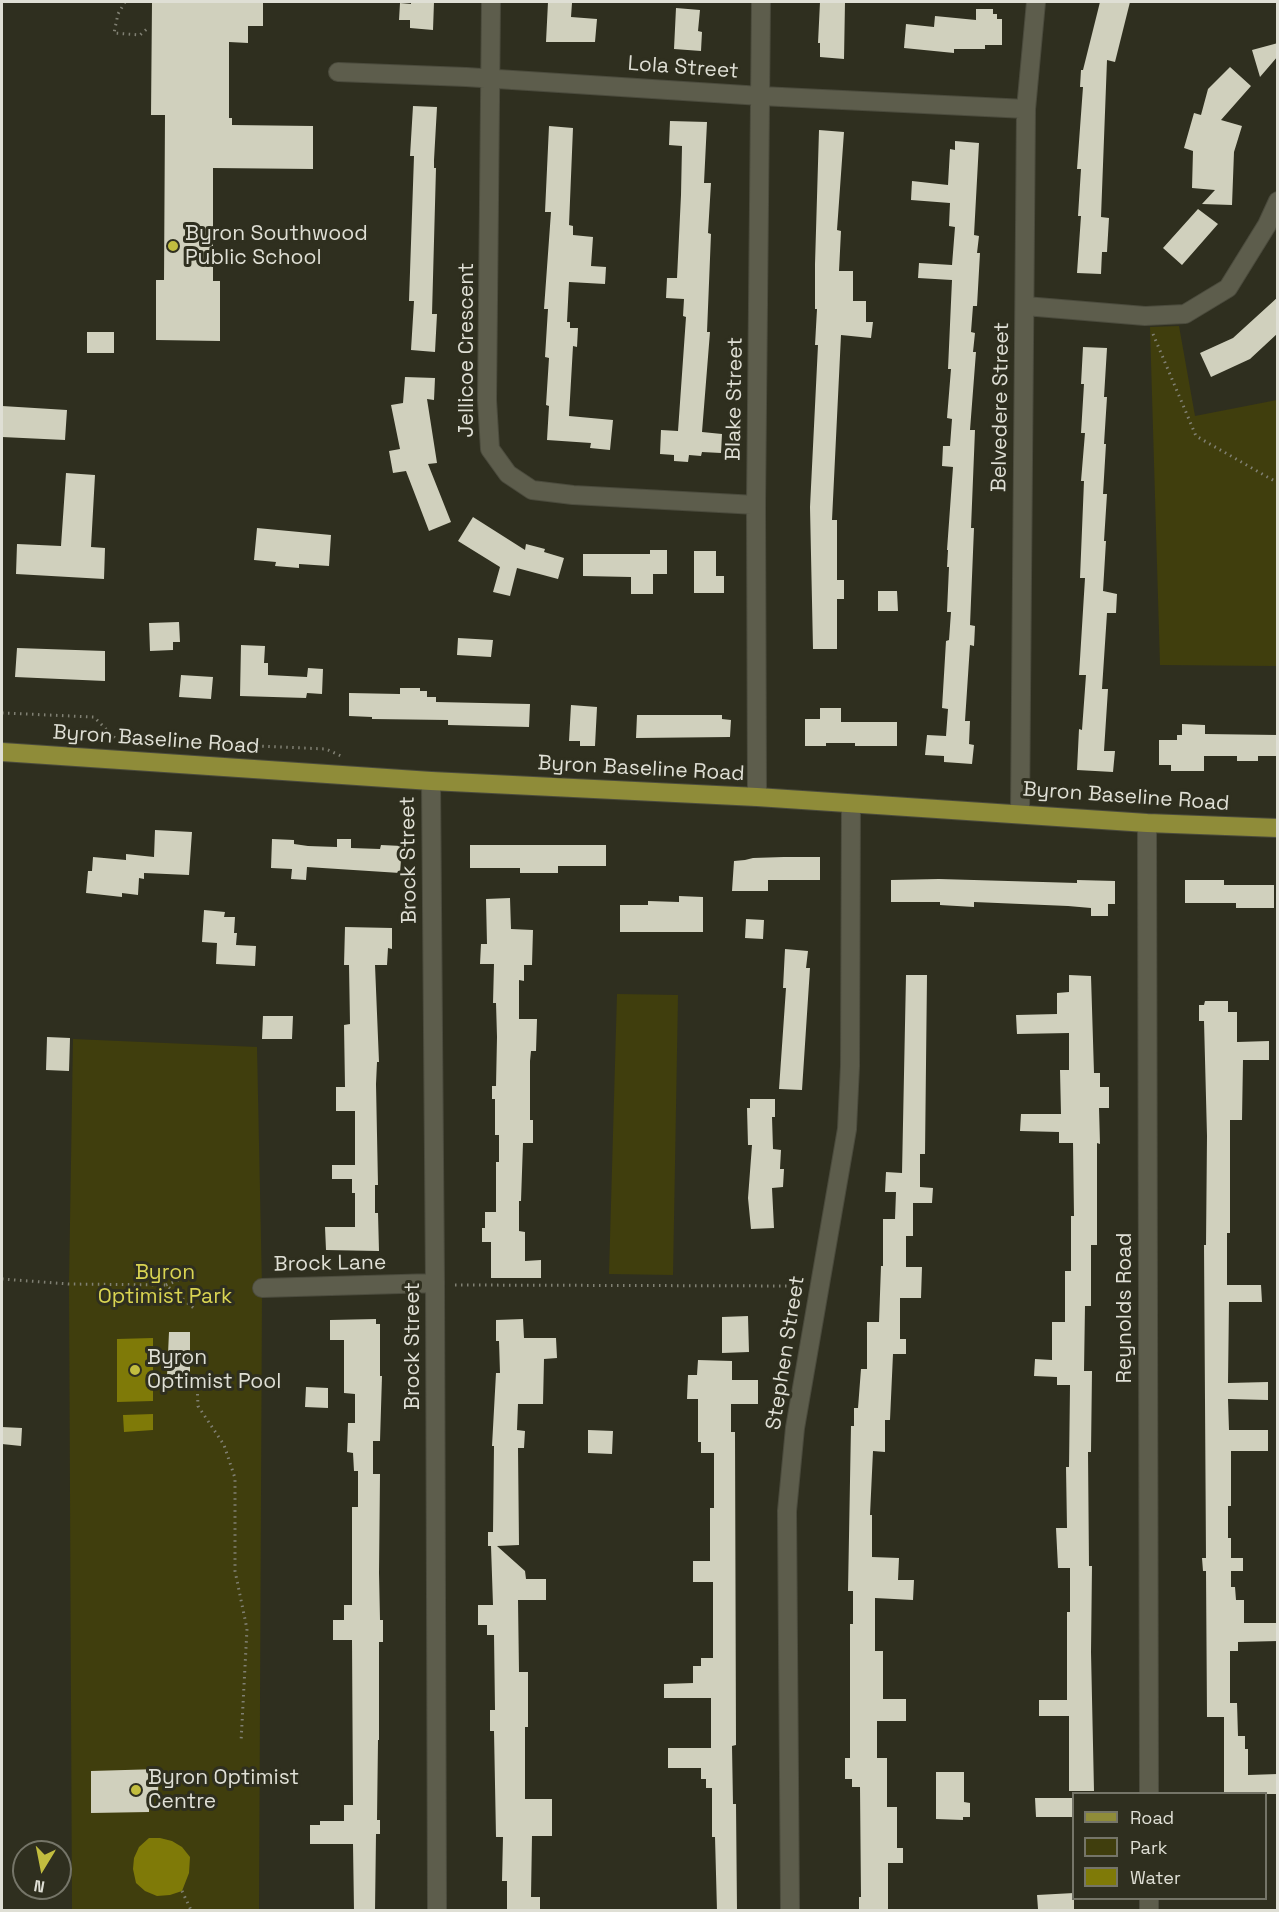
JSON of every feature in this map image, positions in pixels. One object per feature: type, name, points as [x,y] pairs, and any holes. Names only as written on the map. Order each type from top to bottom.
[{"type":"main road","name":"Byron Baseline Road","points":[[2,752],[431,781],[757,797],[1278,828]]},
{"type":"street","name":"Jellicoe Crescent","points":[[491,2],[487,400],[490,449],[508,474],[531,490],[573,495],[756,505]]},
{"type":"street","name":"Blake Street","points":[[757,797],[756,505],[761,2]]},
{"type":"street","name":"Belvedere Street","points":[[1020,813],[1026,109],[1036,2]]},
{"type":"street","name":"Lola Street","points":[[338,72],[1026,109]]},
{"type":"street","points":[[1025,306],[1145,316],[1185,314],[1227,288],[1267,225],[1278,201]]},
{"type":"street","name":"Brock Street","points":[[431,781],[437,1911]]},
{"type":"street","name":"Stephen Street","points":[[790,1911],[786,1511],[795,1428],[847,1129],[850,1066],[852,804]]},
{"type":"street","name":"Reynolds Road","points":[[1147,822],[1149,1792]]},
{"type":"street","name":"Brock Lane","points":[[262,1288],[435,1283]]},
{"type":"path","points":[[125,2],[118,14],[114,33],[140,35],[147,29]]},
{"type":"path","points":[[1150,327],[1196,436],[1278,483]]},
{"type":"path","points":[[2,712],[94,717],[117,740],[326,749],[345,759]]},
{"type":"path","points":[[2,1280],[69,1284],[166,1285],[197,1273]]},
{"type":"path","points":[[166,1285],[196,1310]]},
{"type":"path","points":[[455,1285],[805,1286]]},
{"type":"path","points":[[197,1382],[198,1406],[224,1445],[235,1478],[235,1571],[247,1629],[241,1742]]},
{"type":"path","points":[[182,1891],[191,1911]]},
{"type":"green space","points":[[1179,326],[1195,416],[1277,400],[1277,666],[1160,665],[1150,327]]},
{"type":"green space","points":[[617,994],[678,995],[673,1275],[609,1274]]},
{"type":"green space","name":"Byron Optimist Park","points":[[73,1039],[257,1047],[262,1288],[259,1910],[72,1910],[69,1284]]},
{"type":"water","name":"Byron Optimist Pool","points":[[153,1338],[153,1401],[117,1402],[117,1339]]},
{"type":"water","points":[[153,1414],[153,1430],[124,1432],[123,1415]]},
{"type":"water","points":[[149,1838],[172,1841],[182,1847],[190,1857],[189,1873],[182,1891],[157,1896],[145,1891],[136,1883],[133,1869],[134,1858],[139,1847]]},
{"type":"building","points":[[152,2],[263,2],[263,26],[248,26],[248,43],[229,42],[229,118],[232,118],[232,125],[313,126],[313,169],[213,168],[213,281],[220,281],[220,341],[156,340],[156,280],[164,280],[165,115],[151,115]]},
{"type":"building","points":[[411,2],[434,2],[433,30],[410,28],[410,20],[399,20],[400,3],[411,4]]},
{"type":"building","points":[[548,2],[572,3],[571,17],[597,19],[595,42],[546,42]]},
{"type":"building","points":[[820,2],[845,2],[844,59],[820,57],[820,43],[818,43]]},
{"type":"building","points":[[1100,2],[1130,2],[1115,62],[1107,60],[1101,217],[1109,218],[1107,252],[1102,252],[1101,274],[1077,273],[1081,216],[1078,216],[1081,169],[1077,169],[1083,87],[1080,87],[1081,70],[1083,70]]},
{"type":"building","points":[[676,8],[700,10],[698,31],[702,32],[701,51],[674,49]]},
{"type":"building","points":[[976,9],[993,9],[993,14],[997,14],[997,19],[1002,19],[1002,45],[985,45],[985,49],[954,49],[954,53],[904,48],[906,24],[934,27],[935,16],[976,20]]},
{"type":"building","points":[[1278,43],[1278,56],[1260,77],[1252,50]]},
{"type":"building","points":[[1230,67],[1251,86],[1221,120],[1242,126],[1234,152],[1232,205],[1202,204],[1215,190],[1192,188],[1193,151],[1184,148],[1194,113],[1201,115],[1208,89]]},
{"type":"building","points":[[413,106],[437,107],[432,314],[437,314],[435,352],[411,350],[414,301],[409,301],[414,156],[410,156]]},
{"type":"building","points":[[670,121],[707,122],[704,183],[711,183],[707,332],[710,332],[702,432],[722,434],[721,453],[702,452],[701,456],[689,455],[688,462],[674,461],[674,455],[660,454],[661,430],[678,431],[686,317],[683,316],[684,299],[666,298],[667,278],[677,278],[681,195],[682,146],[669,145]]},
{"type":"building","points":[[549,126],[573,128],[569,225],[573,226],[573,235],[593,237],[591,266],[606,267],[605,284],[569,282],[567,322],[570,322],[570,328],[578,328],[577,347],[573,346],[569,416],[613,420],[610,450],[590,448],[591,443],[547,440],[549,406],[546,405],[549,358],[545,357],[548,309],[544,309],[551,212],[545,212]]},
{"type":"building","points":[[819,130],[844,132],[837,230],[841,231],[839,271],[853,271],[853,301],[866,301],[866,322],[873,322],[871,338],[841,335],[832,520],[837,520],[837,580],[844,580],[844,599],[837,599],[837,649],[813,649],[810,507],[818,345],[815,345],[817,309],[815,309],[815,264]]},
{"type":"building","points":[[955,141],[979,143],[974,235],[979,236],[977,253],[980,253],[977,306],[973,306],[971,332],[975,333],[973,352],[976,352],[970,430],[975,430],[970,625],[975,626],[974,646],[970,645],[965,721],[970,721],[969,744],[974,745],[972,764],[944,762],[944,756],[925,755],[927,735],[946,736],[948,709],[942,708],[946,641],[949,640],[951,612],[947,612],[949,567],[947,567],[947,550],[953,467],[942,466],[943,446],[950,446],[952,419],[947,418],[951,369],[948,369],[952,280],[918,278],[919,263],[952,265],[955,227],[949,226],[950,203],[911,200],[912,181],[948,185],[950,149],[955,150]]},
{"type":"building","points":[[1198,209],[1218,224],[1182,265],[1163,248]]},
{"type":"building","points":[[1278,297],[1278,333],[1250,359],[1211,377],[1200,353],[1233,338]]},
{"type":"building","points":[[87,332],[114,332],[114,353],[87,353]]},
{"type":"building","points":[[1083,347],[1107,348],[1103,494],[1107,494],[1103,591],[1117,594],[1116,613],[1107,613],[1102,689],[1108,689],[1104,751],[1115,751],[1113,772],[1077,770],[1079,729],[1082,730],[1086,675],[1079,675],[1085,578],[1080,578],[1084,481],[1081,481],[1085,433],[1081,433],[1084,384],[1081,384]]},
{"type":"building","points":[[405,377],[435,378],[434,400],[427,399],[437,463],[428,464],[451,522],[429,531],[406,471],[393,473],[389,451],[400,449],[391,405],[403,403]]},
{"type":"building","points":[[2,406],[67,410],[65,440],[2,437]]},
{"type":"building","points":[[66,473],[95,475],[91,547],[105,548],[104,579],[16,574],[17,544],[61,546]]},
{"type":"building","points":[[473,517],[525,550],[526,544],[545,549],[544,552],[564,558],[558,579],[517,568],[510,596],[493,592],[500,567],[458,541]]},
{"type":"building","points":[[257,528],[331,535],[329,566],[299,564],[299,568],[275,566],[276,562],[254,560]]},
{"type":"building","points":[[650,550],[667,550],[667,574],[653,574],[653,594],[631,594],[631,577],[583,576],[583,554],[650,554]]},
{"type":"building","points":[[694,551],[716,551],[716,576],[724,576],[724,593],[694,593]]},
{"type":"building","points":[[878,591],[897,591],[898,611],[878,611]]},
{"type":"building","points":[[179,622],[180,642],[173,642],[173,650],[150,651],[149,623]]},
{"type":"building","points":[[458,638],[493,640],[491,657],[457,655]]},
{"type":"building","points":[[241,645],[265,646],[264,663],[268,663],[268,675],[307,677],[308,668],[323,669],[322,694],[307,693],[306,698],[240,696]]},
{"type":"building","points":[[17,648],[105,651],[105,681],[15,677]]},
{"type":"building","points":[[181,675],[213,677],[211,699],[179,697]]},
{"type":"building","points":[[400,688],[420,688],[420,691],[427,691],[427,697],[436,697],[436,702],[530,704],[529,727],[448,725],[448,720],[372,719],[372,717],[349,716],[349,693],[400,694]]},
{"type":"building","points":[[571,705],[597,707],[595,746],[580,746],[580,741],[569,741]]},
{"type":"building","points":[[820,708],[841,708],[841,722],[897,722],[897,746],[826,743],[826,746],[805,746],[805,719],[820,719]]},
{"type":"building","points":[[637,715],[722,715],[722,719],[731,720],[730,737],[636,738]]},
{"type":"building","points":[[1182,724],[1205,725],[1205,734],[1278,735],[1278,756],[1258,756],[1258,761],[1237,761],[1237,756],[1204,756],[1204,771],[1171,771],[1171,765],[1159,765],[1159,740],[1177,740],[1177,735],[1182,735]]},
{"type":"building","points":[[155,830],[192,832],[189,875],[144,873],[144,879],[139,878],[138,895],[122,893],[122,897],[86,893],[88,871],[92,871],[93,857],[126,860],[126,854],[154,857]]},
{"type":"building","points":[[272,839],[294,840],[294,844],[308,846],[337,847],[337,839],[351,839],[351,848],[380,849],[381,845],[402,846],[400,873],[307,867],[306,880],[291,879],[292,869],[271,868]]},
{"type":"building","points":[[470,845],[606,845],[606,866],[558,866],[558,873],[520,873],[520,868],[470,868]]},
{"type":"building","points":[[820,857],[820,880],[768,880],[768,891],[732,891],[734,861]]},
{"type":"building","points":[[891,880],[1077,883],[1077,880],[1115,881],[1115,904],[1108,904],[1108,916],[1091,916],[1091,908],[1068,906],[974,902],[974,907],[940,905],[940,902],[891,902]]},
{"type":"building","points":[[1185,880],[1224,880],[1224,885],[1274,885],[1274,908],[1236,908],[1236,903],[1185,903]]},
{"type":"building","points":[[679,896],[703,897],[703,932],[620,932],[620,905],[648,905],[648,901],[679,902]]},
{"type":"building","points":[[510,898],[511,929],[533,930],[532,965],[524,965],[524,981],[519,980],[519,1019],[537,1019],[536,1051],[531,1051],[530,1061],[530,1120],[533,1120],[533,1143],[523,1143],[519,1231],[525,1232],[525,1261],[541,1260],[541,1278],[491,1278],[491,1242],[482,1242],[485,1212],[496,1212],[496,1162],[499,1162],[499,1135],[495,1135],[495,1099],[492,1099],[492,1086],[496,1086],[497,1037],[496,1003],[493,1003],[494,964],[480,964],[481,944],[487,944],[486,899]]},
{"type":"building","points":[[204,910],[225,912],[224,917],[235,917],[236,945],[256,946],[255,966],[216,964],[217,943],[202,942]]},
{"type":"building","points":[[746,919],[764,920],[763,939],[745,938]]},
{"type":"building","points":[[345,927],[392,928],[392,949],[388,948],[387,965],[375,965],[379,1062],[377,1062],[376,1084],[378,1185],[375,1185],[375,1213],[378,1213],[379,1251],[326,1250],[325,1227],[355,1227],[355,1193],[352,1193],[352,1179],[332,1179],[332,1165],[355,1165],[355,1111],[336,1111],[336,1087],[345,1087],[344,1025],[350,1024],[349,965],[344,965]]},
{"type":"building","points":[[785,949],[808,951],[806,968],[810,968],[802,1090],[779,1089],[786,988],[783,988]]},
{"type":"building","points":[[906,975],[927,975],[925,1154],[920,1154],[920,1187],[933,1188],[932,1203],[913,1203],[913,1236],[906,1236],[906,1267],[922,1267],[921,1298],[900,1298],[900,1339],[906,1339],[906,1354],[893,1354],[890,1420],[885,1420],[885,1452],[873,1451],[870,1515],[872,1515],[872,1557],[899,1558],[898,1580],[914,1580],[913,1600],[875,1598],[875,1651],[883,1651],[883,1699],[906,1699],[906,1721],[877,1721],[877,1758],[887,1758],[887,1807],[897,1807],[897,1848],[903,1848],[903,1863],[888,1863],[888,1911],[859,1911],[859,1897],[861,1897],[860,1787],[852,1787],[852,1779],[845,1779],[845,1758],[850,1758],[850,1624],[853,1624],[853,1591],[848,1591],[851,1426],[854,1426],[854,1408],[858,1408],[861,1369],[867,1369],[867,1322],[879,1322],[881,1266],[883,1266],[883,1219],[895,1219],[896,1192],[885,1192],[886,1172],[902,1173]]},
{"type":"building","points":[[1069,975],[1091,976],[1094,1073],[1100,1073],[1100,1087],[1109,1087],[1109,1108],[1099,1108],[1097,1245],[1091,1245],[1091,1306],[1085,1306],[1084,1371],[1092,1371],[1091,1452],[1088,1452],[1089,1566],[1092,1566],[1094,1791],[1069,1791],[1069,1716],[1039,1716],[1039,1700],[1067,1700],[1067,1612],[1070,1612],[1070,1568],[1058,1568],[1056,1528],[1067,1528],[1066,1467],[1069,1467],[1070,1385],[1057,1385],[1057,1377],[1034,1376],[1035,1359],[1052,1360],[1052,1322],[1065,1322],[1065,1271],[1071,1271],[1071,1216],[1074,1216],[1073,1143],[1059,1143],[1059,1132],[1020,1131],[1021,1114],[1061,1114],[1060,1070],[1069,1070],[1069,1033],[1017,1034],[1016,1015],[1057,1014],[1057,993],[1069,992]]},
{"type":"building","points":[[1205,1001],[1228,1001],[1228,1012],[1237,1012],[1237,1042],[1269,1041],[1269,1060],[1243,1060],[1242,1120],[1230,1120],[1230,1233],[1227,1233],[1227,1285],[1261,1285],[1262,1302],[1229,1302],[1228,1383],[1268,1382],[1268,1400],[1228,1399],[1229,1430],[1268,1430],[1268,1451],[1231,1451],[1231,1506],[1228,1506],[1228,1538],[1231,1538],[1231,1558],[1243,1558],[1243,1571],[1231,1571],[1231,1587],[1235,1587],[1236,1600],[1244,1600],[1244,1623],[1277,1623],[1278,1641],[1238,1642],[1238,1651],[1230,1651],[1230,1703],[1237,1703],[1238,1736],[1245,1736],[1245,1749],[1248,1749],[1248,1775],[1278,1774],[1278,1794],[1224,1792],[1224,1717],[1207,1717],[1206,1571],[1203,1571],[1202,1558],[1206,1558],[1204,1245],[1206,1245],[1207,1136],[1204,1021],[1199,1021],[1199,1005],[1204,1005]]},
{"type":"building","points":[[263,1016],[293,1016],[292,1039],[262,1039]]},
{"type":"building","points":[[47,1037],[70,1038],[69,1071],[46,1070]]},
{"type":"building","points":[[750,1099],[775,1099],[775,1117],[772,1117],[773,1149],[781,1150],[780,1169],[784,1169],[783,1187],[772,1188],[774,1228],[751,1229],[748,1198],[752,1145],[748,1145],[747,1108],[750,1108]]},
{"type":"building","points":[[748,1316],[749,1352],[722,1353],[722,1317]]},
{"type":"building","points":[[376,1319],[376,1324],[380,1324],[380,1376],[382,1376],[380,1441],[373,1441],[373,1474],[380,1474],[379,1573],[380,1620],[383,1620],[383,1642],[379,1642],[377,1820],[380,1820],[380,1834],[376,1834],[375,1911],[354,1911],[353,1844],[310,1844],[310,1825],[320,1825],[320,1821],[344,1821],[344,1805],[353,1805],[352,1640],[333,1640],[333,1620],[344,1620],[344,1605],[352,1605],[352,1507],[358,1507],[358,1471],[354,1471],[353,1453],[347,1452],[348,1423],[355,1423],[355,1394],[344,1393],[344,1340],[330,1340],[330,1320]]},
{"type":"building","points":[[523,1319],[524,1338],[556,1338],[557,1358],[544,1359],[543,1404],[518,1404],[517,1430],[525,1431],[524,1448],[518,1448],[519,1545],[497,1546],[525,1571],[526,1579],[546,1579],[546,1600],[518,1600],[519,1672],[528,1672],[525,1799],[552,1799],[552,1836],[532,1836],[531,1897],[540,1897],[540,1911],[507,1911],[507,1881],[502,1881],[503,1837],[496,1837],[494,1731],[490,1731],[490,1710],[495,1710],[494,1635],[487,1635],[487,1625],[478,1625],[478,1605],[493,1605],[491,1546],[488,1546],[488,1532],[493,1532],[494,1446],[492,1446],[496,1373],[500,1373],[496,1320]]},
{"type":"building","points":[[169,1332],[190,1332],[190,1376],[167,1376]]},
{"type":"building","points":[[698,1360],[732,1361],[732,1380],[758,1380],[758,1404],[731,1404],[731,1432],[735,1432],[736,1745],[732,1746],[733,1804],[736,1804],[737,1911],[717,1911],[715,1837],[712,1837],[712,1788],[706,1788],[706,1779],[701,1779],[701,1768],[668,1768],[668,1748],[711,1748],[711,1698],[664,1698],[664,1684],[693,1683],[693,1666],[701,1666],[701,1658],[713,1658],[713,1582],[693,1582],[693,1561],[710,1561],[710,1508],[714,1508],[714,1453],[701,1453],[701,1442],[698,1442],[698,1399],[687,1399],[688,1375],[697,1375]]},
{"type":"building","points":[[306,1387],[328,1388],[328,1408],[305,1407]]},
{"type":"building","points":[[2,1427],[22,1428],[21,1446],[2,1444]]},
{"type":"building","points":[[588,1430],[613,1431],[612,1454],[588,1453]]},
{"type":"building","points":[[159,1769],[158,1793],[149,1793],[149,1812],[91,1813],[91,1771]]},
{"type":"building","points":[[936,1772],[964,1772],[964,1802],[970,1803],[970,1817],[963,1817],[963,1820],[936,1819]]},
{"type":"building","points":[[1035,1798],[1072,1798],[1072,1817],[1036,1817]]},
{"type":"building","points":[[1072,1893],[1074,1911],[1038,1909],[1037,1895]]},
{"type":"place","name":"Byron Southwood Public School","points":[[173,246]]},
{"type":"place","name":"Byron Optimist Pool","points":[[135,1370]]},
{"type":"place","name":"Byron Optimist Centre","points":[[136,1790]]}]
